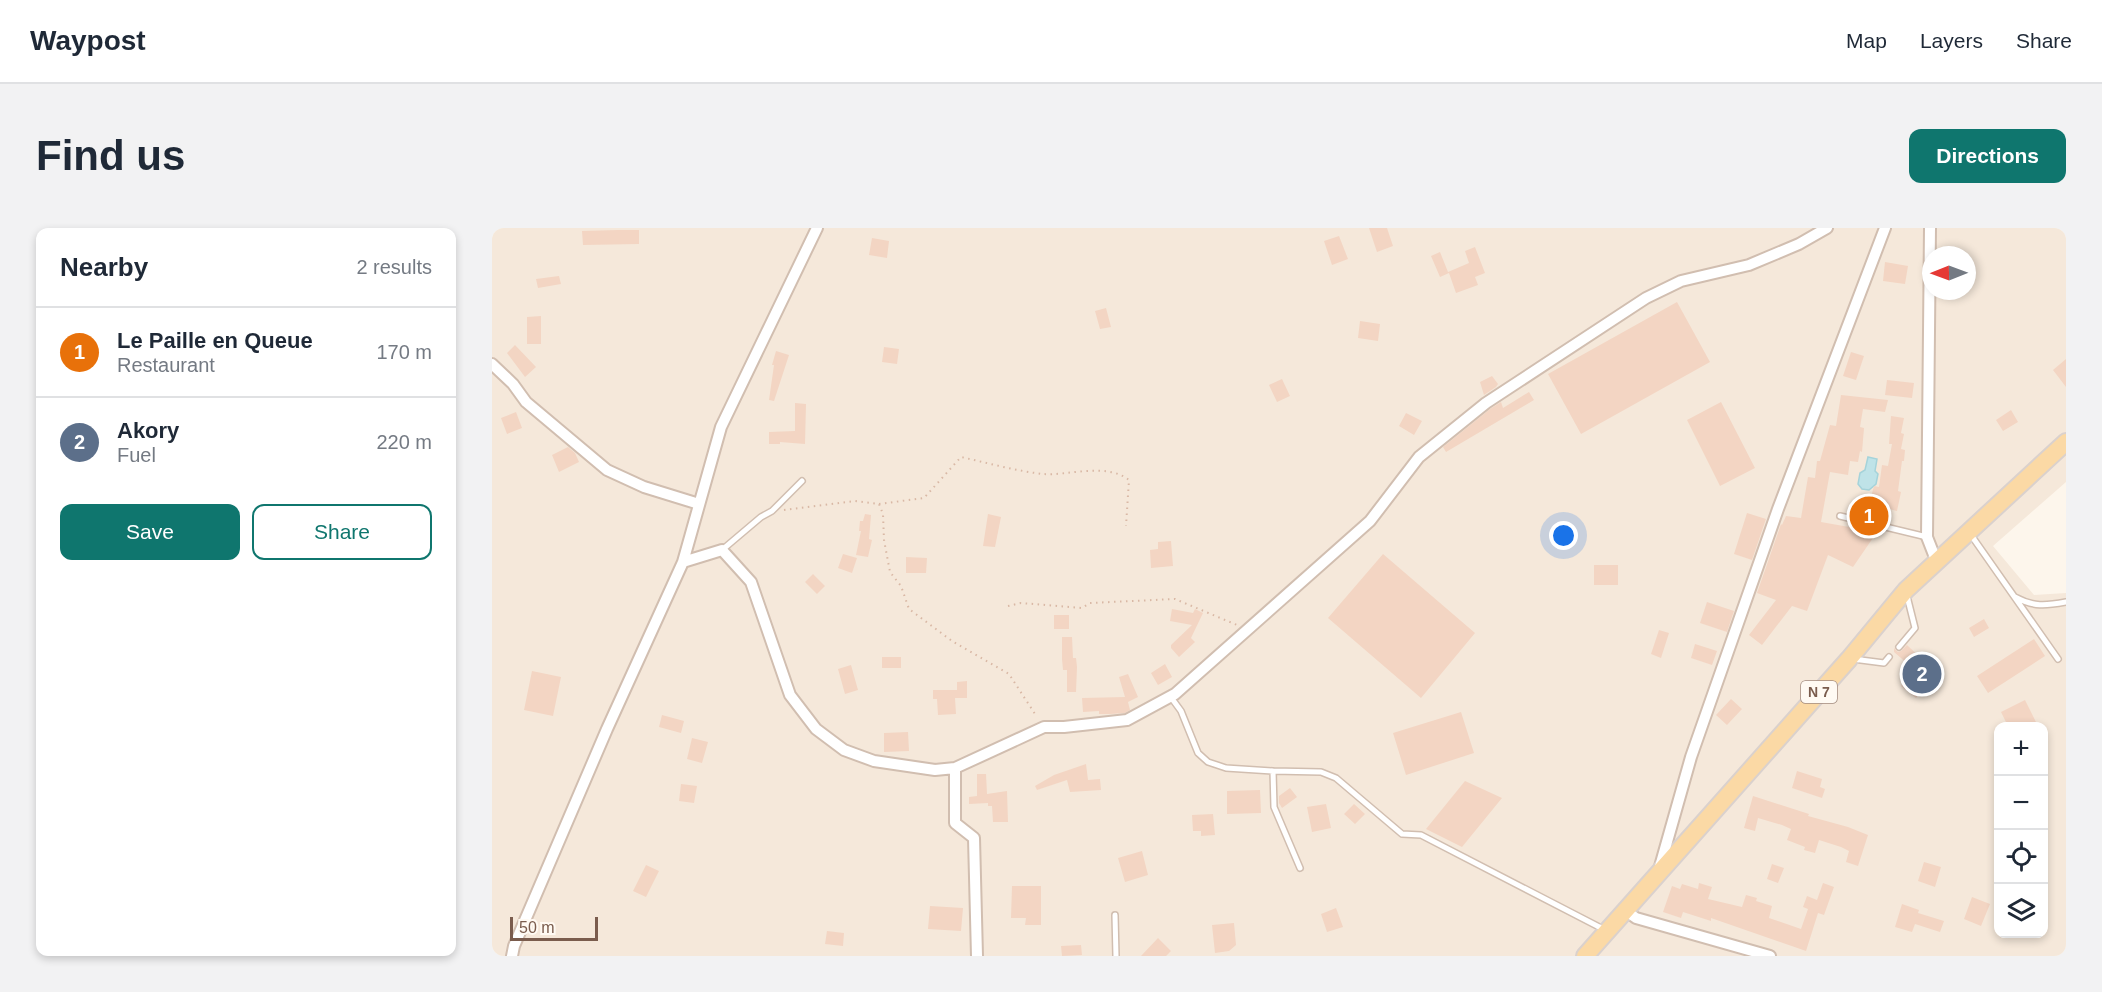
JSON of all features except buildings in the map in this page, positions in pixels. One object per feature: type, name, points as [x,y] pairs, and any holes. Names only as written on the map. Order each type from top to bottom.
[{"type":"main road","name":"N 7","points":[[1585,956],[1849,659],[1906,590],[2066,442]]},
{"type":"street","points":[[512,956],[514,946],[607,729],[683,562],[721,427],[817,228]]},
{"type":"street","points":[[683,562],[722,550],[751,582],[790,695],[816,729],[844,750],[874,761],[935,770],[955,768],[1044,727],[1127,720],[1170,696],[1247,630],[1370,521],[1419,457],[1486,403],[1646,298],[1681,281],[1749,265],[1799,244],[1827,228]]},
{"type":"street","points":[[1658,873],[1691,757],[1738,622],[1884,228]]},
{"type":"street","points":[[1930,228],[1927,537],[1936,560]]},
{"type":"street","points":[[492,364],[513,384],[526,402],[607,470],[644,488],[699,504]]},
{"type":"street","points":[[955,768],[955,823],[974,838],[977,956]]},
{"type":"street","points":[[1626,911],[1636,918],[1770,956]]},
{"type":"lane","points":[[722,550],[761,517],[772,512],[801,481]]},
{"type":"lane","points":[[1840,516],[1927,537]]},
{"type":"lane","points":[[1968,531],[2058,659]]},
{"type":"lane","points":[[1899,646],[1916,628],[1906,590]]},
{"type":"lane","points":[[2013,596],[2031,605],[2048,606],[2066,602]]},
{"type":"lane","points":[[1849,659],[1884,663],[1890,657]]},
{"type":"lane","points":[[1170,696],[1181,711],[1198,753],[1208,762],[1226,768],[1320,772],[1336,778],[1402,834],[1421,835],[1606,931]]},
{"type":"lane","points":[[1273,771],[1274,807],[1300,868]]},
{"type":"lane","points":[[1115,915],[1116,956]]},
{"type":"path","points":[[772,512],[855,501],[879,504],[924,498],[945,472],[961,457],[1044,474],[1084,470],[1122,475],[1129,480],[1126,526]]},
{"type":"path","points":[[879,504],[883,514],[884,540],[890,572],[901,586],[909,609],[952,641],[1010,674],[1044,727]]},
{"type":"path","points":[[1008,606],[1021,603],[1082,608],[1090,603],[1175,598],[1247,630]]},
{"type":"shaded area","points":[[492,228],[2066,228],[2066,482],[1993,546],[2034,595],[2066,593],[2066,956],[492,956]]},
{"type":"water","points":[[1868,457],[1877,459],[1875,471],[1878,474],[1876,484],[1869,490],[1862,489],[1858,484],[1860,473],[1865,470]]},
{"type":"place","name":"Le Paille en Queue","points":[[1869,516]]},
{"type":"place","name":"Akory","points":[[1922,674]]}]
